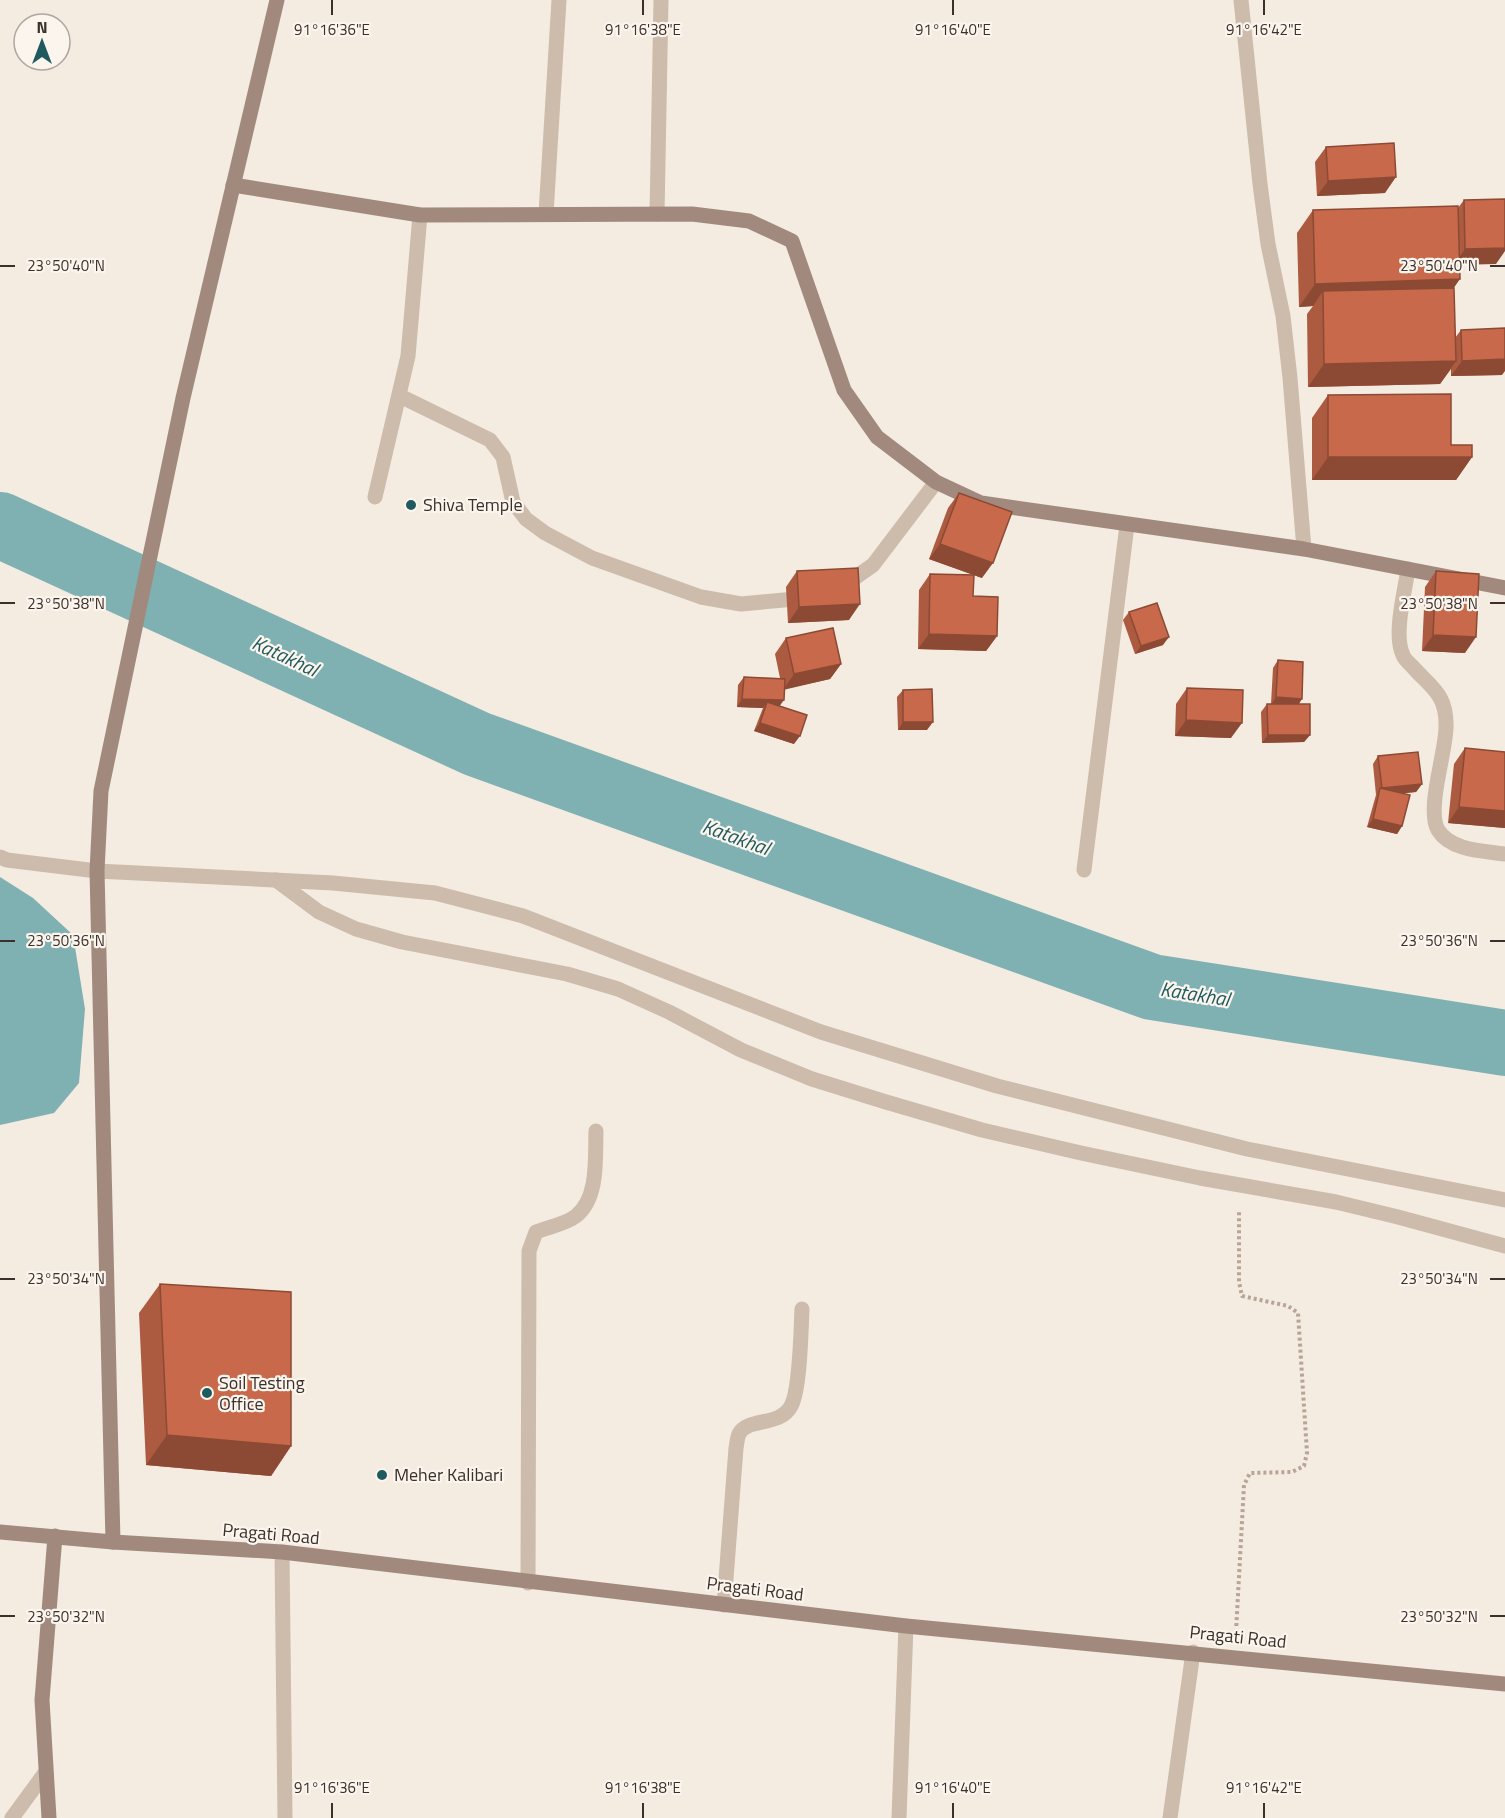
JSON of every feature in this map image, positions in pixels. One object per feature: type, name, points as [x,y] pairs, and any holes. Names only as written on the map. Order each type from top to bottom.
[{"type":"street","points":[[113,1542],[97,871],[100,791],[183,398],[277,0]]},
{"type":"street","points":[[546,214],[559,0]]},
{"type":"street","points":[[657,213],[661,0]]},
{"type":"street","points":[[1241,0],[1268,244],[1283,316],[1289,368],[1304,549]]},
{"type":"street","points":[[233,185],[420,215],[692,213],[749,221],[792,241],[844,390],[877,437],[936,482],[981,503],[1304,549],[1505,588]]},
{"type":"street","points":[[375,497],[408,356],[420,215]]},
{"type":"street","points":[[400,396],[490,440],[503,457],[513,502],[525,519],[544,533],[591,558],[700,597],[741,604],[822,594],[847,585],[873,565],[936,482]]},
{"type":"street","points":[[1084,870],[1127,525]]},
{"type":"street","points":[[1408,569],[1399,635],[1403,656],[1432,685],[1443,702],[1446,726],[1434,807],[1438,829],[1449,842],[1472,849],[1505,854]]},
{"type":"street","points":[[0,857],[7,860],[97,871],[333,883],[435,893],[523,916],[821,1032],[997,1086],[1247,1149],[1505,1200]]},
{"type":"street","points":[[276,880],[319,912],[356,929],[402,942],[567,974],[618,989],[669,1012],[741,1050],[812,1079],[993,1132],[1081,1153],[1336,1202],[1505,1246]]},
{"type":"street","points":[[528,1582],[530,1251],[536,1232],[575,1217],[588,1203],[594,1178],[596,1131]]},
{"type":"street","points":[[724,1605],[736,1448],[740,1432],[749,1426],[781,1417],[791,1406],[796,1384],[802,1309]]},
{"type":"street","name":"Pragati Road","points":[[0,1532],[113,1542],[282,1552],[906,1626],[1505,1684]]},
{"type":"street","points":[[49,1818],[42,1700],[55,1536]]},
{"type":"street","points":[[282,1552],[285,1818]]},
{"type":"street","points":[[899,1818],[906,1626]]},
{"type":"street","points":[[1170,1818],[1193,1653]]},
{"type":"street","points":[[12,1818],[45,1773]]},
{"type":"path","points":[[1235,1657],[1241,1500],[1244,1485],[1250,1473],[1292,1472],[1304,1466],[1307,1453],[1298,1313],[1288,1306],[1242,1296],[1239,1282],[1240,1184]]},
{"type":"water","points":[[0,877],[33,898],[73,935],[85,1009],[79,1083],[54,1113],[0,1125]]},
{"type":"building","points":[[1394,143],[1396,177],[1328,181],[1326,147]]},
{"type":"building","points":[[1505,199],[1505,248],[1465,249],[1464,200]]},
{"type":"building","points":[[1458,206],[1460,279],[1315,284],[1313,210]]},
{"type":"building","points":[[1454,288],[1456,361],[1324,364],[1323,291]]},
{"type":"building","points":[[1505,328],[1505,359],[1462,361],[1461,330]]},
{"type":"building","points":[[1451,394],[1451,445],[1472,445],[1472,457],[1328,457],[1328,395]]},
{"type":"building","points":[[959,493],[1012,512],[993,563],[940,544]]},
{"type":"building","points":[[858,568],[860,604],[799,607],[797,571]]},
{"type":"building","points":[[1436,571],[1479,574],[1476,637],[1433,635]]},
{"type":"building","points":[[930,574],[974,575],[973,596],[998,597],[997,636],[929,634]]},
{"type":"building","points":[[1157,603],[1169,637],[1141,646],[1129,612]]},
{"type":"building","points":[[833,628],[841,664],[794,674],[786,638]]},
{"type":"building","points":[[1278,660],[1303,662],[1302,699],[1276,697]]},
{"type":"building","points":[[744,677],[785,679],[784,700],[742,699]]},
{"type":"building","points":[[1187,688],[1243,690],[1242,723],[1186,720]]},
{"type":"building","points":[[932,689],[933,722],[903,722],[903,690]]},
{"type":"building","points":[[767,702],[807,715],[800,736],[760,723]]},
{"type":"building","points":[[1267,704],[1310,704],[1310,735],[1268,735]]},
{"type":"building","points":[[1465,748],[1505,752],[1505,811],[1459,807]]},
{"type":"building","points":[[1418,752],[1422,784],[1382,788],[1378,756]]},
{"type":"building","points":[[1380,788],[1410,795],[1402,826],[1373,819]]},
{"type":"building","name":"Soil Testing Office","points":[[160,1284],[291,1292],[291,1446],[167,1435]]},
{"type":"waterway","name":"Katakhal","points":[[0,525],[477,744],[1152,987],[1505,1043]]},
{"type":"place","name":"Shiva Temple","points":[[411,505]]},
{"type":"place","name":"Soil Testing Office","points":[[207,1393]]},
{"type":"place","name":"Meher Kalibari","points":[[382,1475]]}]
